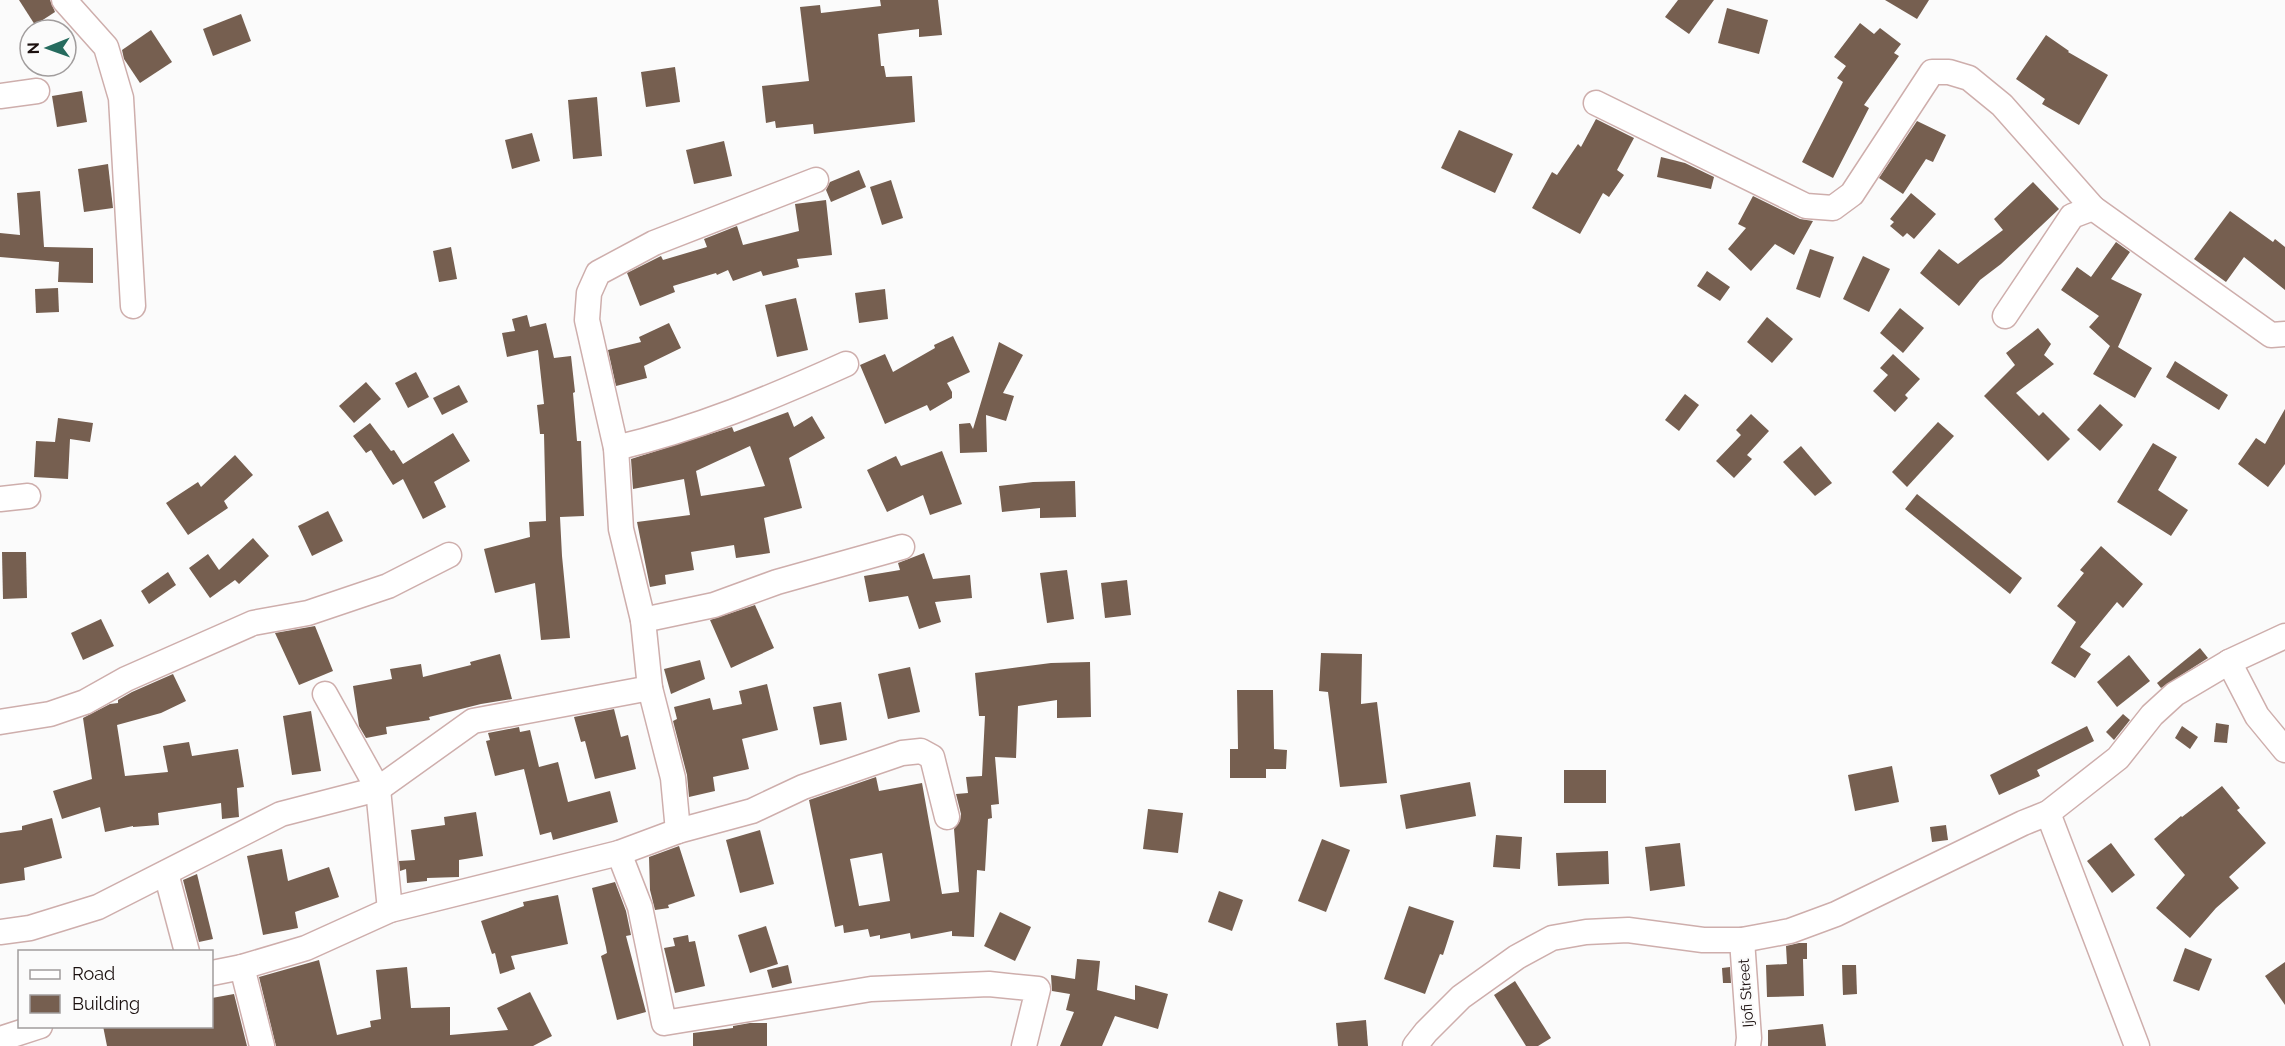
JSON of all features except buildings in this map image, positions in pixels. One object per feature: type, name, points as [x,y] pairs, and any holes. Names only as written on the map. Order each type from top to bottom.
[{"type":"street","points":[[64,0],[106,47],[121,98],[133,306]]},
{"type":"street","points":[[1596,103],[1806,206],[1833,208],[1852,194],[1932,72],[1949,72],[1969,78],[2002,105],[2093,208],[2271,335],[2285,334]]},
{"type":"street","points":[[0,96],[37,91]]},
{"type":"street","points":[[678,831],[673,778],[650,688],[643,620],[621,529],[616,448],[587,320],[589,293],[598,273],[654,243],[816,180]]},
{"type":"street","points":[[2005,316],[2072,216],[2093,208]]},
{"type":"street","points":[[616,448],[655,439],[709,422],[773,397],[846,364]]},
{"type":"street","points":[[0,499],[28,496]]},
{"type":"street","points":[[643,620],[714,605],[777,582],[902,547]]},
{"type":"street","points":[[0,722],[50,714],[85,702],[126,679],[253,623],[308,613],[388,586],[449,555]]},
{"type":"street","points":[[1415,1046],[1461,997],[1517,957],[1552,938],[1586,932],[1628,930],[1702,940],[1742,940],[1790,931],[1836,914],[2048,813],[2118,758],[2152,715],[2175,694],[2229,662],[2285,636]]},
{"type":"street","points":[[2229,662],[2257,716],[2285,750]]},
{"type":"street","points":[[0,932],[30,928],[98,907],[280,814],[378,789],[473,721],[650,688]]},
{"type":"street","points":[[325,694],[378,789],[390,910]]},
{"type":"street","points":[[213,973],[242,967],[306,948],[390,910],[619,853],[678,831],[752,811],[803,787],[902,753],[921,751],[932,757],[947,817]]},
{"type":"street","points":[[2048,813],[2137,1046]]},
{"type":"street","points":[[619,853],[640,907],[664,1023],[871,989],[989,984],[1038,988],[1024,1046]]},
{"type":"street","points":[[166,873],[188,950]]},
{"type":"street","name":"Ijofi Street","points":[[1742,940],[1748,1046]]},
{"type":"street","points":[[242,967],[262,1046]]},
{"type":"street","points":[[0,1039],[34,1028]]}]
